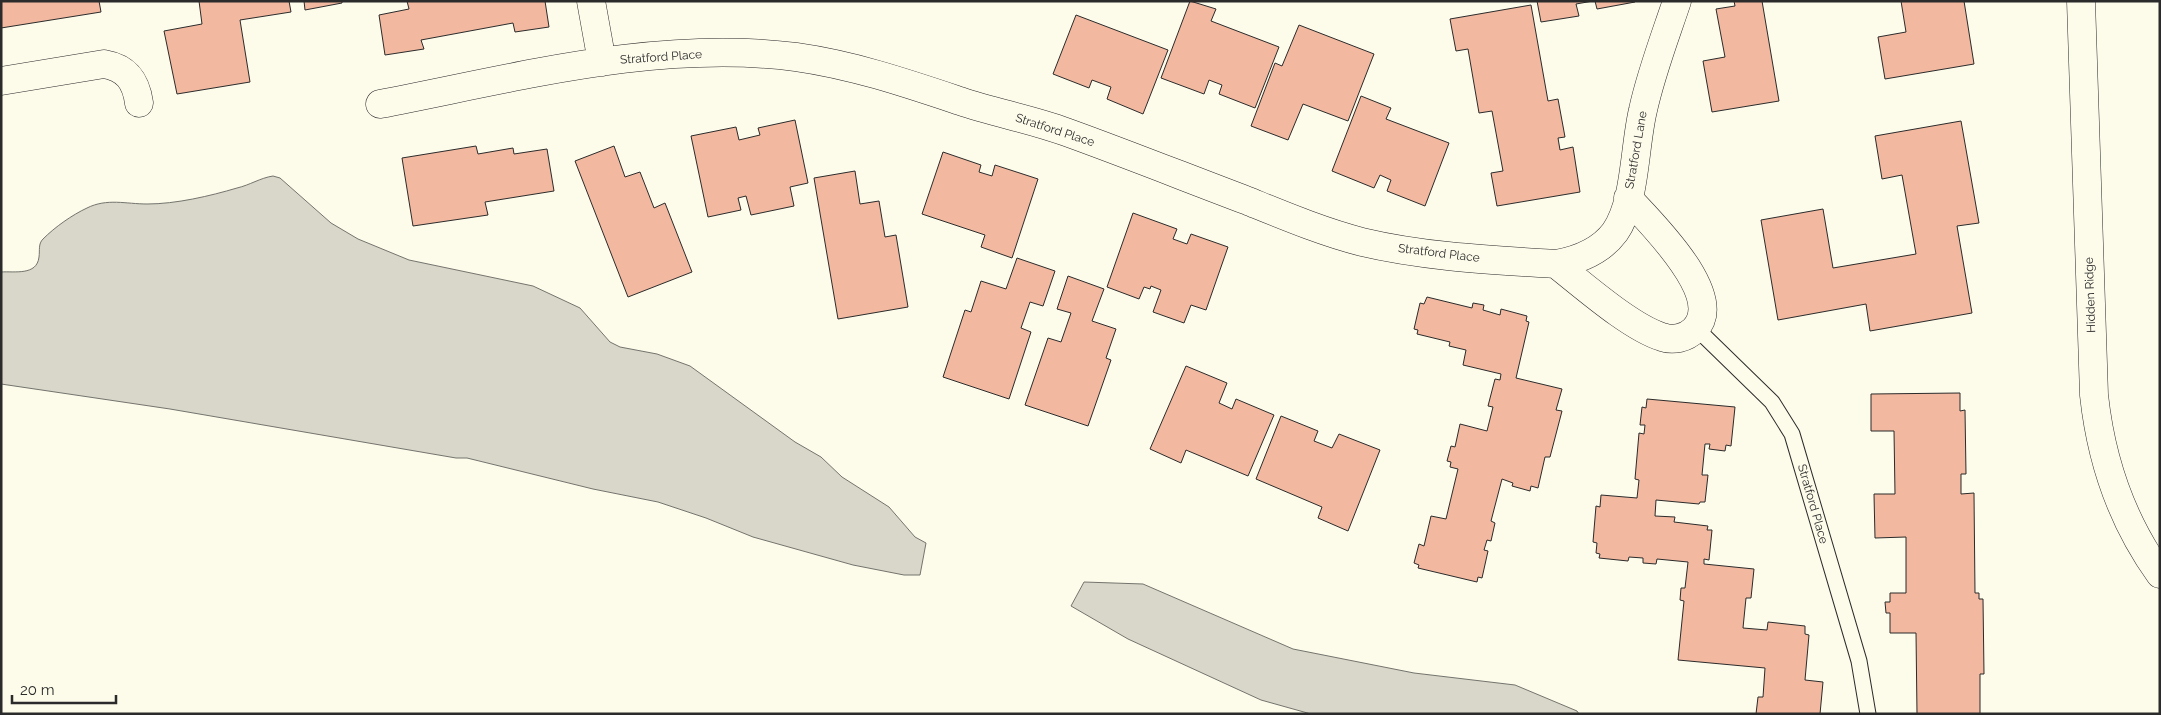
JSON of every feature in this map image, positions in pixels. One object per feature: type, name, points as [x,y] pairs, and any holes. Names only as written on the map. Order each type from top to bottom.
[{"type":"street","points":[[591,1],[602,62]]},
{"type":"street","name":"Stratford Lane","points":[[1556,264],[1583,256],[1606,241],[1621,221],[1628,198],[1642,110],[1677,1]]},
{"type":"street","name":"Hidden Ridge","points":[[2081,1],[2096,418],[2105,460],[2118,498],[2132,529],[2160,574]]},
{"type":"street","name":"Stratford Place","points":[[380,104],[602,62],[690,54],[734,53],[794,57],[831,63],[891,78],[965,103],[1062,130],[1311,226],[1362,242],[1441,255],[1556,264]]},
{"type":"street","points":[[1,81],[104,64],[117,67],[127,73],[137,89],[139,103]]},
{"type":"street","points":[[1556,264],[1598,297],[1655,334],[1669,339],[1677,338],[1685,336],[1696,328],[1703,311],[1702,301],[1686,267],[1669,243],[1628,198]]},
{"type":"lane","name":"Stratford Place","points":[[1696,328],[1772,402],[1792,434],[1859,661],[1868,714]]},
{"type":"shaded area","points":[[273,176],[280,178],[331,223],[358,239],[409,260],[533,286],[580,308],[610,342],[620,347],[657,354],[690,366],[795,442],[821,457],[842,477],[889,507],[915,537],[926,543],[920,575],[904,575],[853,565],[753,537],[706,518],[658,502],[593,489],[467,458],[456,458],[170,409],[1,384],[1,272],[18,272],[30,270],[34,267],[39,257],[41,241],[58,226],[81,211],[102,203],[158,204],[181,201],[242,187]]},
{"type":"shaded area","points":[[1084,582],[1143,584],[1293,649],[1414,673],[1515,685],[1577,711],[1579,714],[1311,714],[1261,700],[1128,639],[1071,606]]},
{"type":"building","points":[[1,1],[99,1],[101,12],[1,28]]},
{"type":"building","points":[[199,1],[289,1],[291,12],[240,20],[250,82],[177,94],[164,31],[202,24]]},
{"type":"building","points":[[304,1],[342,1],[342,3],[305,10]]},
{"type":"building","points":[[407,1],[545,1],[549,27],[515,32],[513,23],[421,40],[424,49],[385,55],[379,15],[409,9]]},
{"type":"building","points":[[1190,1],[1216,9],[1211,21],[1279,47],[1255,108],[1219,94],[1222,85],[1209,80],[1204,94],[1161,78]]},
{"type":"building","points":[[1537,1],[1593,1],[1576,4],[1579,16],[1541,22]]},
{"type":"building","points":[[1595,1],[1635,1],[1635,2],[1597,9]]},
{"type":"building","points":[[1734,1],[1762,1],[1779,101],[1712,112],[1703,61],[1725,57],[1716,9],[1735,6]]},
{"type":"building","points":[[1901,1],[1964,1],[1974,64],[1885,79],[1878,37],[1906,32]]},
{"type":"building","points":[[1531,5],[1548,101],[1558,99],[1565,137],[1558,138],[1560,150],[1573,147],[1580,192],[1497,206],[1491,173],[1503,171],[1492,111],[1479,113],[1468,49],[1456,51],[1450,19]]},
{"type":"building","points":[[1076,15],[1168,50],[1143,114],[1107,99],[1111,87],[1092,80],[1089,88],[1053,74]]},
{"type":"building","points":[[1299,25],[1374,54],[1348,121],[1303,104],[1288,140],[1251,126],[1275,63],[1282,66]]},
{"type":"building","points":[[1361,96],[1391,108],[1386,119],[1449,143],[1425,206],[1387,191],[1391,180],[1380,175],[1374,188],[1332,171]]},
{"type":"building","points":[[795,120],[808,183],[790,187],[794,206],[751,215],[746,196],[738,198],[741,210],[708,217],[691,136],[736,127],[739,140],[760,135],[758,128]]},
{"type":"building","points":[[1961,121],[1979,223],[1957,226],[1972,313],[1870,331],[1866,304],[1778,320],[1761,220],[1823,209],[1833,268],[1916,254],[1902,175],[1882,179],[1875,136]]},
{"type":"building","points":[[476,146],[478,154],[513,148],[514,154],[547,149],[554,191],[485,202],[488,215],[413,226],[402,158]]},
{"type":"building","points":[[614,146],[625,177],[640,172],[654,208],[665,203],[692,272],[628,297],[575,161]]},
{"type":"building","points":[[943,152],[981,165],[979,172],[992,176],[995,165],[1038,179],[1012,258],[981,247],[985,235],[922,214]]},
{"type":"building","points":[[855,171],[860,204],[879,201],[885,237],[896,235],[908,307],[838,319],[814,178]]},
{"type":"building","points":[[1133,213],[1177,229],[1173,239],[1187,244],[1191,234],[1228,247],[1206,310],[1191,305],[1184,323],[1153,312],[1161,290],[1151,286],[1150,289],[1144,287],[1139,299],[1107,287]]},
{"type":"building","points":[[1017,258],[1055,271],[1043,306],[1030,302],[1021,328],[1031,332],[1009,399],[943,377],[965,310],[971,312],[981,281],[1006,289]]},
{"type":"building","points":[[1068,276],[1104,289],[1092,321],[1116,329],[1106,358],[1111,360],[1088,426],[1025,405],[1048,338],[1061,342],[1071,313],[1057,309]]},
{"type":"building","points":[[1427,297],[1472,308],[1473,303],[1484,305],[1483,310],[1500,315],[1501,309],[1527,316],[1526,321],[1529,322],[1516,378],[1562,389],[1556,410],[1562,411],[1550,457],[1545,457],[1538,488],[1531,486],[1530,491],[1512,486],[1513,483],[1502,479],[1491,521],[1495,523],[1491,541],[1487,540],[1484,550],[1488,551],[1482,578],[1478,577],[1477,582],[1418,568],[1419,565],[1414,563],[1419,544],[1424,546],[1431,516],[1446,519],[1458,469],[1450,467],[1451,462],[1447,461],[1451,446],[1455,447],[1460,424],[1487,431],[1493,407],[1488,406],[1495,379],[1500,380],[1501,374],[1463,365],[1466,350],[1449,346],[1450,342],[1417,334],[1418,330],[1414,329],[1420,303],[1424,304]]},
{"type":"building","points":[[1186,366],[1227,383],[1219,403],[1232,409],[1236,399],[1274,415],[1248,476],[1186,450],[1181,463],[1150,449]]},
{"type":"building","points":[[1960,393],[1960,411],[1965,410],[1966,474],[1961,474],[1961,494],[1974,493],[1975,593],[1979,593],[1979,599],[1983,599],[1984,674],[1980,674],[1980,714],[1917,714],[1916,633],[1890,633],[1890,613],[1886,613],[1885,602],[1890,602],[1890,593],[1906,593],[1906,537],[1875,538],[1874,494],[1895,494],[1894,431],[1871,431],[1871,394]]},
{"type":"building","points":[[1647,399],[1735,407],[1731,446],[1726,445],[1725,451],[1709,449],[1710,444],[1705,444],[1702,475],[1708,475],[1705,502],[1700,502],[1699,504],[1656,500],[1655,516],[1675,517],[1674,522],[1708,526],[1707,530],[1712,530],[1709,560],[1704,559],[1704,564],[1754,569],[1751,598],[1746,598],[1743,628],[1767,630],[1768,622],[1805,626],[1805,634],[1809,635],[1805,680],[1823,682],[1820,714],[1756,714],[1758,697],[1763,697],[1765,668],[1678,660],[1684,601],[1680,600],[1681,588],[1685,588],[1688,562],[1657,559],[1656,564],[1643,563],[1643,558],[1629,557],[1628,561],[1599,558],[1600,554],[1596,553],[1597,543],[1593,542],[1596,506],[1600,507],[1601,495],[1637,498],[1639,480],[1635,479],[1639,433],[1644,434],[1645,425],[1640,425],[1642,407],[1646,408]]},
{"type":"building","points":[[1281,416],[1318,431],[1314,441],[1332,448],[1339,434],[1380,450],[1348,531],[1318,518],[1322,507],[1256,479]]}]
